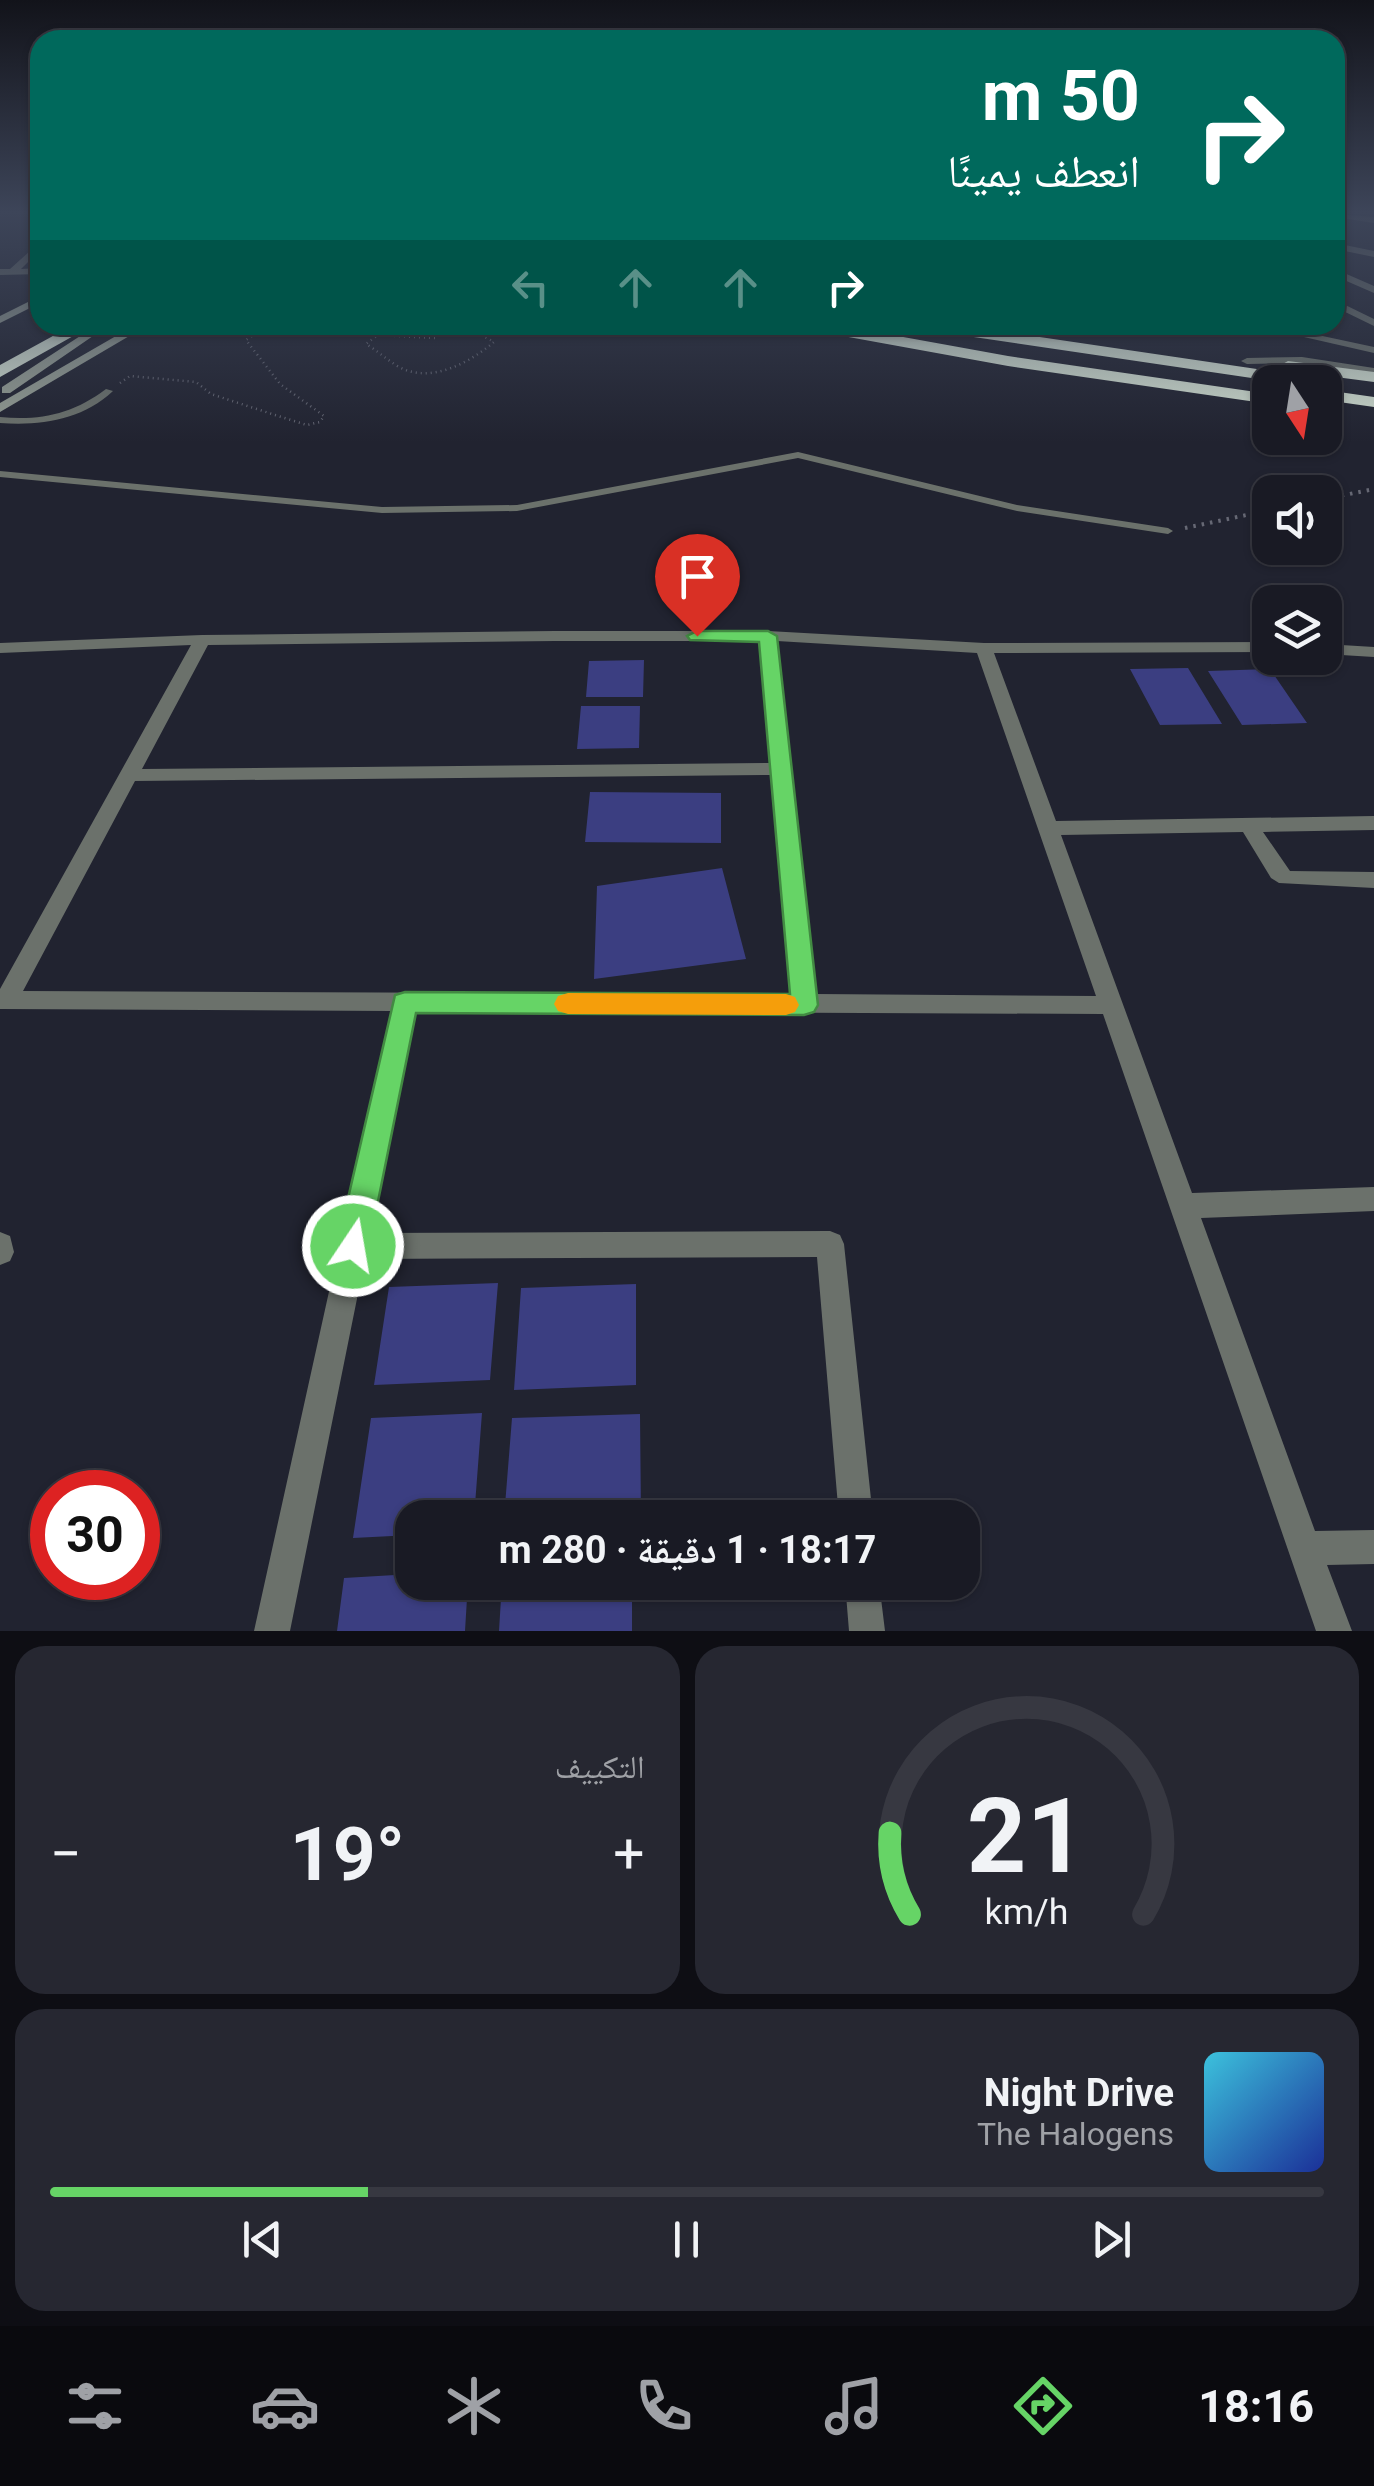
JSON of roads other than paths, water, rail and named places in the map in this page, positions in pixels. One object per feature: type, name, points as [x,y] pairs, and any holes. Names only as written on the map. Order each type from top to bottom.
[{"type":"highway","points":[[0,372],[68,335]]},
{"type":"highway","points":[[865,335],[1008,361],[1252,396]]},
{"type":"highway","points":[[947,335],[1252,384]]},
{"type":"highway","points":[[994,335],[1252,373]]},
{"type":"highway","points":[[1074,335],[1246,361],[1374,374]]},
{"type":"highway","points":[[1342,386],[1374,390]]},
{"type":"highway","points":[[1342,397],[1374,402]]},
{"type":"highway","points":[[1342,408],[1374,412]]},
{"type":"main road","points":[[1,319],[30,305]]},
{"type":"main road","points":[[0,394],[89,335]]},
{"type":"main road","points":[[0,408],[126,335]]},
{"type":"street","points":[[1345,308],[1374,322]]},
{"type":"street","points":[[1303,335],[1374,350]]},
{"type":"street","points":[[768,636],[804,1005]]},
{"type":"street","points":[[0,648],[202,640],[768,636],[984,648],[1252,647]]},
{"type":"street","points":[[202,640],[3,1000],[1112,1006]]},
{"type":"street","points":[[984,648],[1334,1631]]},
{"type":"street","points":[[1342,650],[1374,652]]},
{"type":"street","points":[[128,775],[781,769]]},
{"type":"street","points":[[1048,828],[1374,823]]},
{"type":"street","points":[[1248,825],[1278,874],[1286,878],[1374,880]]},
{"type":"street","points":[[272,1631],[405,1002]]},
{"type":"street","points":[[1183,1206],[1374,1199]]},
{"type":"street","points":[[353,1246],[830,1244],[854,1500]]},
{"type":"street","points":[[1305,1548],[1374,1547]]},
{"type":"street","points":[[864,1600],[867,1631]]},
{"type":"lane","points":[[0,420],[61,418],[84,411],[109,391]]},
{"type":"lane","points":[[0,474],[382,510],[517,508],[798,455],[1017,508],[1168,532]]}]
